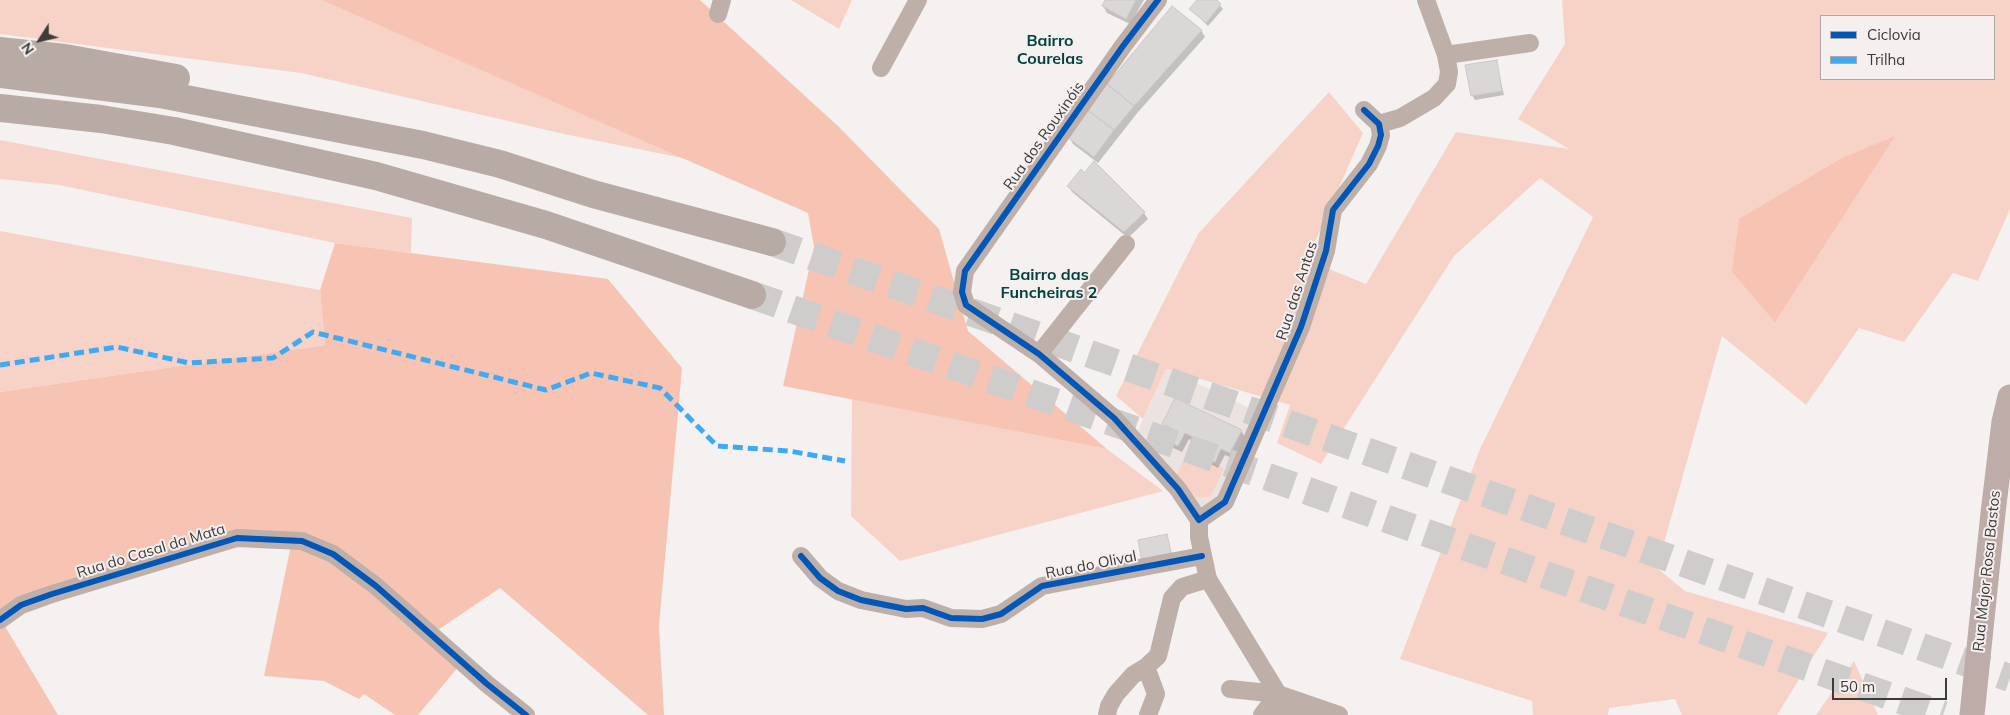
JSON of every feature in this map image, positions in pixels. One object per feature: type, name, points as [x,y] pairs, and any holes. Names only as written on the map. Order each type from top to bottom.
[{"type":"highway","points":[[0,51],[65,58],[424,128],[487,144],[559,172],[619,200]]},
{"type":"highway","points":[[0,74],[160,94],[330,126],[500,164],[593,194],[772,242]]},
{"type":"highway","points":[[0,108],[101,119],[174,131],[376,176],[546,225],[752,295]]},
{"type":"main road","name":"Rua Major Rosa Bastos","points":[[1972,715],[1992,513],[2004,422],[2010,397]]},
{"type":"street","points":[[882,68],[918,0]]},
{"type":"street","name":"Rua dos Rouxinóis","points":[[1039,354],[966,305],[962,292],[966,271],[1122,46],[1158,0]]},
{"type":"street","points":[[1364,110],[1379,124],[1400,118],[1434,98],[1447,84],[1446,55],[1426,0]]},
{"type":"street","points":[[1446,55],[1530,43]]},
{"type":"street","name":"Rua das Antas","points":[[1199,520],[1225,502],[1255,436],[1301,328],[1326,251],[1332,210],[1370,164],[1381,136],[1379,124]]},
{"type":"street","points":[[1126,244],[1039,354],[1114,418],[1178,489],[1199,520],[1202,556],[1208,579],[1278,694]]},
{"type":"street","name":"Rua do Casal da Mata","points":[[0,620],[21,605],[52,594],[236,538],[302,540],[333,554],[376,586],[487,684],[526,715]]},
{"type":"street","name":"Rua do Olival","points":[[802,556],[820,578],[838,591],[860,600],[906,609],[922,608],[951,618],[982,619],[1001,614],[1042,586],[1202,556]]},
{"type":"street","points":[[1107,715],[1109,706],[1116,694],[1133,675],[1158,656],[1172,598],[1182,587],[1208,579]]},
{"type":"street","points":[[1146,667],[1156,694],[1148,715]]},
{"type":"street","points":[[1230,689],[1278,694],[1339,715]]},
{"type":"street","points":[[1262,715],[1278,694]]},
{"type":"street","points":[[1269,715],[1317,706]]},
{"type":"shaded area","points":[[0,0],[321,0],[687,159],[564,134],[301,73],[0,34]]},
{"type":"shaded area","points":[[321,0],[700,0],[839,127],[939,229],[968,331],[1107,449],[783,386],[814,247],[808,213]]},
{"type":"shaded area","points":[[791,0],[852,0],[839,29]]},
{"type":"shaded area","points":[[1562,0],[2010,0],[2010,209],[1978,281],[1953,273],[1904,342],[1859,328],[1806,405],[1722,336],[1657,568],[1685,591],[1828,633],[1777,715],[1682,715],[1675,699],[1609,708],[1608,715],[1533,715],[1532,701],[1400,659],[1480,449],[1593,217],[1540,178],[1454,256],[1321,464],[1277,443],[1290,405],[1166,369],[1143,419],[1116,396],[1198,234],[1329,92],[1363,133],[1307,260],[1366,284],[1456,132],[1569,149],[1518,119],[1565,44]]},
{"type":"shaded area","points":[[1895,136],[1775,322],[1732,272],[1739,219],[1842,158]]},
{"type":"shaded area","points":[[0,140],[412,218],[411,253],[335,243],[59,185],[0,179]]},
{"type":"shaded area","points":[[0,231],[320,290],[325,345],[0,392]]},
{"type":"shaded area","points":[[335,243],[608,279],[682,368],[659,626],[664,715],[648,715],[500,588],[426,638],[459,666],[418,715],[395,715],[364,694],[359,699],[324,681],[264,676],[291,545],[228,546],[41,602],[3,623],[58,715],[0,715],[0,392],[325,345],[320,290]]},
{"type":"shaded area","points":[[1166,369],[1258,412],[1219,499],[1205,506],[1199,506],[1136,435]]},
{"type":"shaded area","points":[[852,399],[1107,449],[1163,491],[900,561],[851,516]]},
{"type":"shaded area","points":[[1187,452],[1224,468],[1209,497],[1196,497],[1181,482],[1177,474]]},
{"type":"shaded area","points":[[1854,661],[1878,715],[1816,715]]},
{"type":"building","points":[[1105,0],[1136,0],[1126,19],[1102,6]]},
{"type":"building","points":[[1197,0],[1217,0],[1221,4],[1206,23],[1189,9]]},
{"type":"building","points":[[1172,6],[1202,30],[1134,106],[1107,84]]},
{"type":"building","points":[[1497,60],[1502,91],[1471,96],[1465,65]]},
{"type":"building","points":[[1107,84],[1134,106],[1114,130],[1086,109]]},
{"type":"building","points":[[1086,109],[1114,130],[1094,157],[1067,137]]},
{"type":"building","points":[[1094,161],[1145,212],[1124,232],[1067,186],[1081,169],[1084,173]]},
{"type":"building","points":[[1175,398],[1242,430],[1230,453],[1221,449],[1215,462],[1201,456],[1207,444],[1185,433],[1178,446],[1163,439],[1169,427],[1162,424]]},
{"type":"building","points":[[1167,534],[1172,556],[1142,562],[1138,540]]},
{"type":"tunnel","points":[[772,242],[2010,678]]},
{"type":"tunnel","points":[[752,295],[1943,715]]},
{"type":"marked path","points":[[0,365],[117,347],[189,363],[273,358],[313,332],[546,390],[591,373],[660,388],[717,446],[789,451],[845,461]]},
{"type":"cycle path","points":[[1158,0],[1123,46],[965,271],[962,292],[966,305],[1039,354],[1114,418],[1178,489],[1199,520],[1225,502],[1301,327],[1326,251],[1333,210],[1369,164],[1378,146],[1381,135],[1379,124],[1364,110]]},
{"type":"cycle path","points":[[0,620],[21,605],[52,594],[237,538],[302,541],[333,554],[376,586],[487,684],[526,715]]},
{"type":"cycle path","points":[[801,556],[820,578],[838,591],[861,600],[906,609],[923,608],[951,618],[982,619],[1001,614],[1042,586],[1202,556]]},
{"type":"district","name":"Bairro Courelas","points":[[1050,50]]},
{"type":"district","name":"Bairro das Funcheiras 2","points":[[1049,284]]}]
